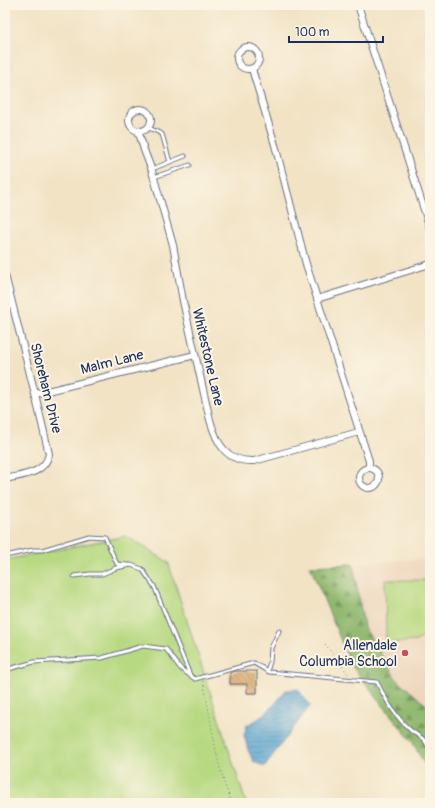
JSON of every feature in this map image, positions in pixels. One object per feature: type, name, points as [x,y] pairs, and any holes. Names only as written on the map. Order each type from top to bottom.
[{"type":"street","points":[[358,5],[430,228]]},
{"type":"street","points":[[252,69],[275,145],[306,264],[369,461],[369,468]]},
{"type":"street","name":"Whitestone Lane","points":[[147,127],[150,120],[148,114],[143,109],[136,109],[130,114],[129,121],[132,127],[138,130],[152,169],[174,245],[195,355],[215,435],[224,450],[235,458],[248,461],[262,460],[359,432]]},
{"type":"street","points":[[138,130],[147,127]]},
{"type":"street","points":[[317,299],[430,264]]},
{"type":"street","name":"Shoreham Drive","points":[[5,275],[48,447],[48,460],[45,465],[37,471],[5,479]]},
{"type":"street","name":"Malm Lane","points":[[35,394],[195,355]]},
{"type":"lane","points":[[147,127],[162,134],[170,162]]},
{"type":"lane","points":[[152,169],[185,156]]},
{"type":"lane","points":[[154,177],[190,165]]},
{"type":"lane","points":[[5,556],[33,550],[42,550],[89,536],[105,537],[117,564],[131,565],[142,569],[154,586],[190,674]]},
{"type":"lane","points":[[74,576],[102,574],[116,568],[131,565]]},
{"type":"lane","points":[[267,671],[270,662],[271,648],[279,630]]},
{"type":"lane","points":[[5,670],[34,662],[102,658],[143,646],[166,649],[181,669],[195,679],[254,663],[269,672],[377,682],[392,709],[407,727],[427,741],[430,752]]},
{"type":"path","points":[[325,644],[352,680]]},
{"type":"path","points":[[202,677],[219,764],[232,803]]},
{"type":"shaded area","name":"Allendale Columbia School","points":[[430,558],[430,708],[397,680],[364,627],[353,564]]},
{"type":"green space","points":[[126,536],[168,562],[246,803],[5,803],[5,560]]},
{"type":"green space","points":[[353,564],[364,627],[397,680],[430,708],[430,774],[413,743],[351,665],[310,566]]},
{"type":"green space","points":[[385,580],[430,580],[430,634],[416,641],[386,643]]},
{"type":"green space","points":[[430,646],[430,672],[429,672],[426,648]]},
{"type":"water","points":[[298,689],[310,706],[264,767],[253,761],[248,750],[244,735],[247,725],[259,718],[273,706],[286,690]]},
{"type":"building","points":[[236,671],[257,671],[257,693],[247,693],[247,684],[230,684],[230,673]]},
{"type":"place","name":"Allendale Columbia School","points":[[405,653]]}]
